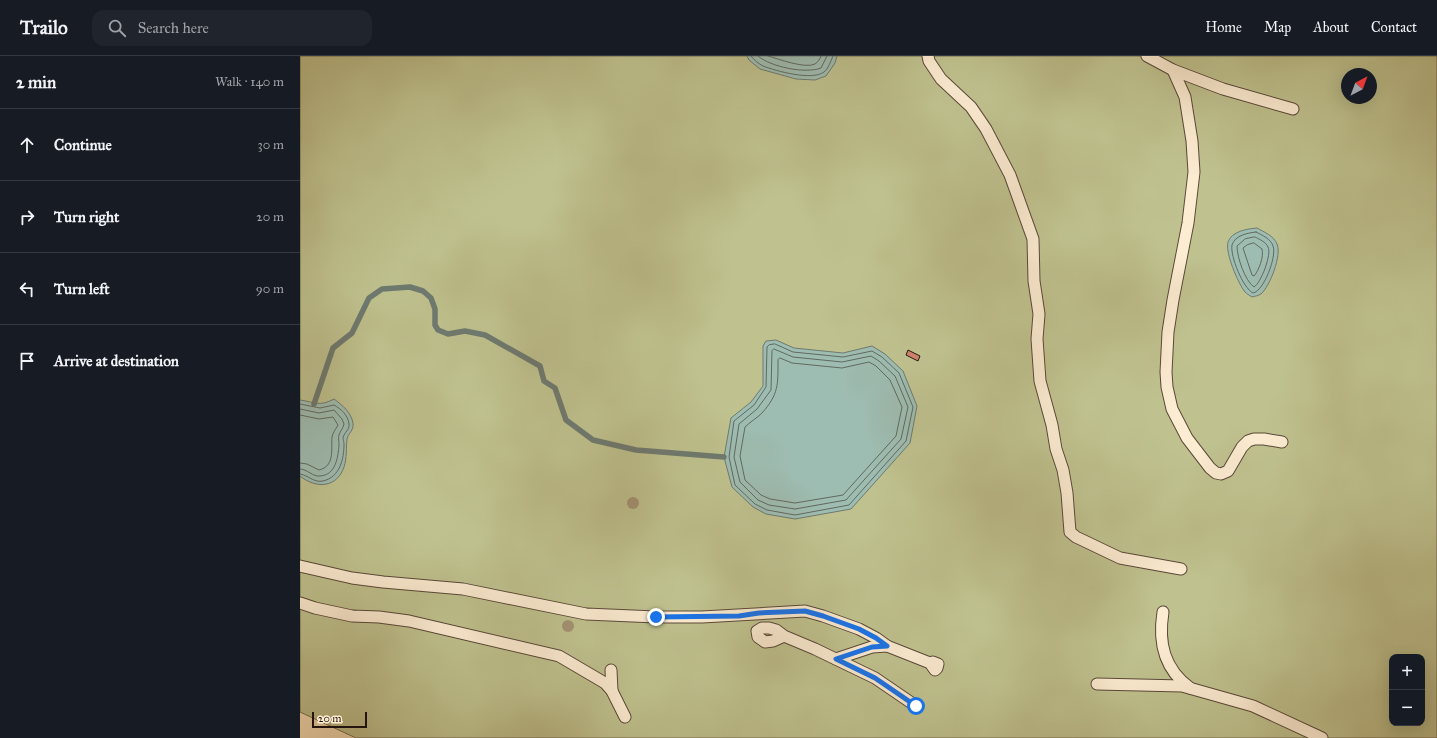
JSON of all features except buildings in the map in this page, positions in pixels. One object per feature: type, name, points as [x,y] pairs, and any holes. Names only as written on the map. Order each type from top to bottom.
[{"type":"lane","points":[[928,56],[929,61],[941,79],[971,106],[986,129],[1010,175],[1033,239],[1034,281],[1040,314],[1038,339],[1040,381],[1063,470],[1070,532],[1076,537],[1120,558],[1181,568]]},
{"type":"lane","points":[[1148,56],[1174,70],[1223,89],[1293,109]]},
{"type":"lane","points":[[1174,70],[1185,97],[1192,141],[1194,172],[1188,223],[1168,332],[1166,372],[1167,387],[1172,409],[1187,438],[1210,468],[1216,473],[1221,474],[1228,471],[1242,447],[1248,441],[1254,439],[1264,439],[1282,442]]},
{"type":"lane","points":[[300,566],[352,578],[463,589],[586,614],[648,617],[702,617],[805,611],[859,629],[887,646],[930,663]]},
{"type":"lane","points":[[300,603],[315,608],[352,616],[399,618],[444,628],[510,646],[551,653],[605,683],[612,691],[625,717]]},
{"type":"lane","points":[[1163,612],[1161,638],[1167,660],[1182,682],[1190,688]]},
{"type":"lane","points":[[784,636],[875,678],[916,706]]},
{"type":"lane","points":[[836,659],[872,647],[887,646]]},
{"type":"lane","points":[[611,670],[612,691]]},
{"type":"lane","points":[[1097,684],[1182,686],[1253,706],[1322,738]]},
{"type":"green space","points":[[300,56],[1437,56],[1437,738],[356,738],[300,712]]},
{"type":"water","points":[[747,56],[837,56],[835,63],[826,76],[815,80],[796,79],[760,69],[749,60]]},
{"type":"water","points":[[1257,228],[1268,234],[1276,241],[1278,255],[1277,263],[1268,284],[1261,294],[1252,297],[1245,292],[1239,282],[1228,253],[1228,242],[1236,233]]},
{"type":"water","points":[[776,340],[794,348],[843,353],[872,346],[885,354],[903,371],[917,406],[910,443],[851,509],[795,519],[766,514],[753,507],[732,487],[724,457],[731,418],[751,402],[763,386],[763,346],[766,341]]},
{"type":"water","points":[[334,399],[348,412],[353,423],[353,428],[347,439],[345,464],[341,474],[331,483],[313,483],[300,476],[300,400],[313,403],[324,403]]},
{"type":"waterway","points":[[314,404],[333,348],[352,333],[369,298],[382,289],[410,287],[423,291],[431,298],[435,309],[435,325],[438,330],[448,334],[465,331],[485,335],[540,366],[544,381],[555,388],[566,420],[593,440],[636,450],[724,457]]},
{"type":"route","points":[[656,617],[739,616],[759,613],[805,611],[823,616],[859,629],[887,646],[872,647],[836,659],[875,678],[916,706]]}]
